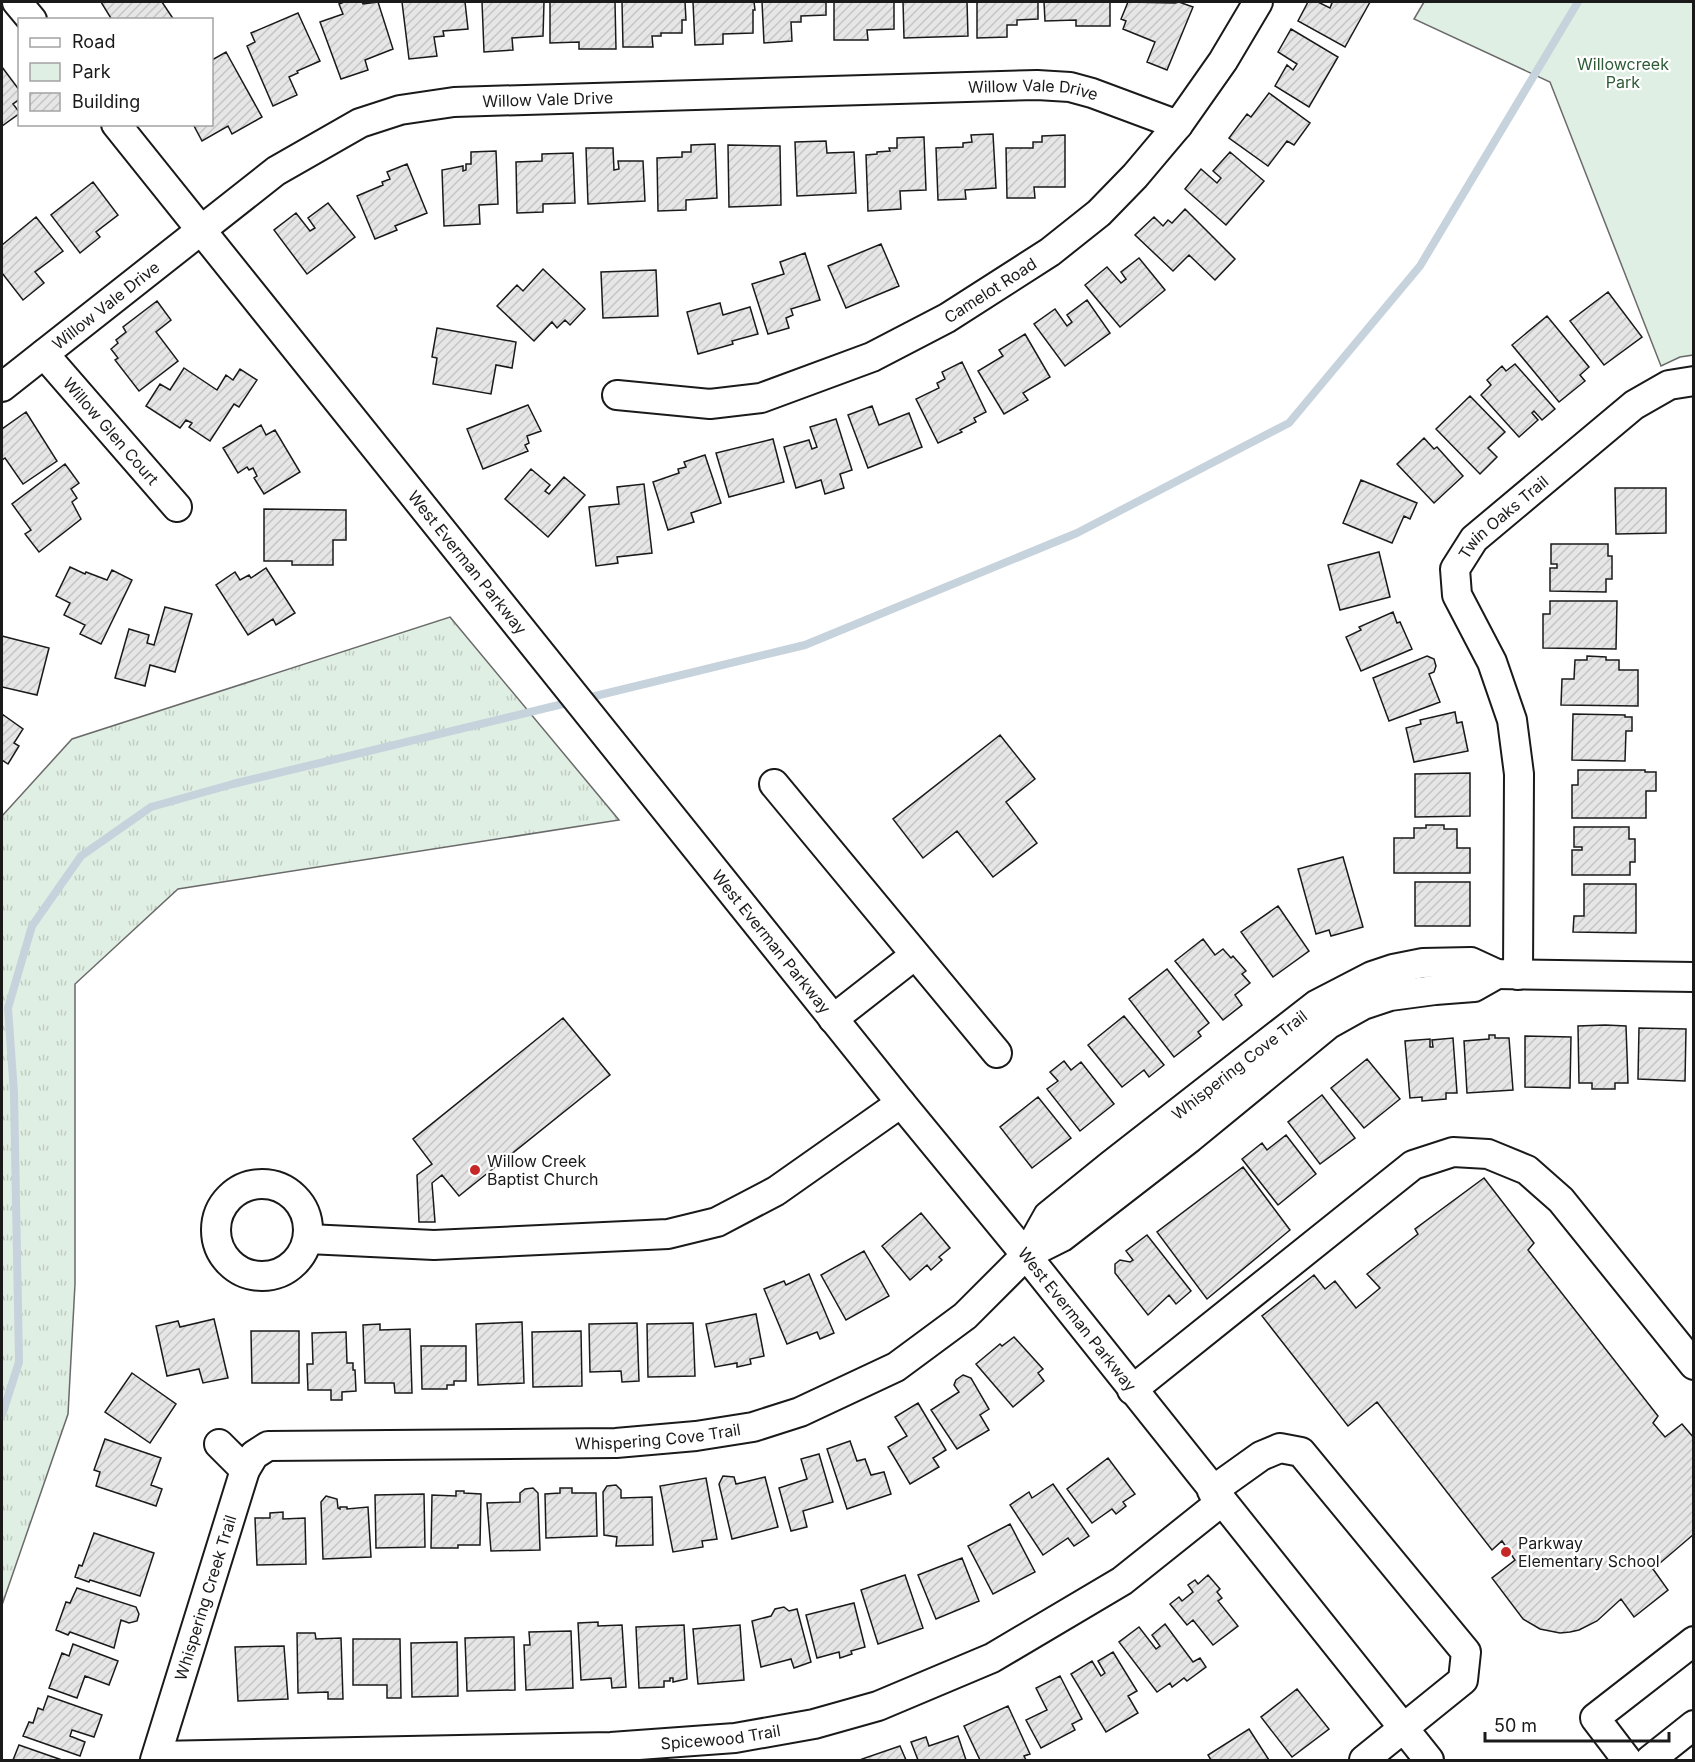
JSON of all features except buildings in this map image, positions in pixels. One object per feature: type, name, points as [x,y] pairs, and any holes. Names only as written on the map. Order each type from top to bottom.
[{"type":"street","points":[[17,2],[30,18]]},
{"type":"street","name":"Camelot Road","points":[[617,395],[710,404],[760,398],[872,357],[947,318],[1050,252],[1099,213],[1135,176],[1178,125],[1223,61],[1258,2]]},
{"type":"street","name":"Willow Vale Drive","points":[[2,387],[276,171],[360,123],[400,110],[454,102],[1037,85],[1070,87],[1092,93],[1178,125]]},
{"type":"street","name":"West Everman Parkway","points":[[118,126],[833,1019],[1026,1255],[1429,1761]]},
{"type":"street","name":"Willow Glen Court","points":[[44,354],[177,507]]},
{"type":"street","name":"Twin Oaks Trail","points":[[1508,974],[1519,774],[1512,720],[1492,662],[1457,595],[1455,569],[1474,539],[1634,405],[1669,385],[1694,381]]},
{"type":"street","points":[[774,784],[997,1053]]},
{"type":"street","points":[[833,1019],[915,956]]},
{"type":"street","name":"Whispering Cove Trail","points":[[244,1470],[254,1455],[268,1446],[616,1443],[696,1436],[753,1426],[800,1412],[896,1367],[965,1316],[1026,1255],[1062,1237],[1119,1175],[1190,1138],[1289,1041],[1329,1024],[1363,1005],[1390,996],[1474,987],[1508,974],[1694,977]]},
{"type":"street","points":[[308,1239],[434,1245],[669,1234],[717,1222],[776,1191],[901,1103]]},
{"type":"street","points":[[1132,1390],[1413,1165],[1452,1152],[1488,1154],[1527,1170],[1561,1200],[1694,1365]]},
{"type":"street","points":[[219,1444],[244,1470]]},
{"type":"street","name":"Spicewood Trail","points":[[156,1758],[610,1747],[735,1738],[814,1724],[878,1706],[992,1658],[1122,1581],[1261,1456],[1280,1448],[1301,1452],[1466,1652],[1463,1680],[1364,1761]]},
{"type":"street","name":"Whispering Creek Trail","points":[[156,1758],[244,1470]]},
{"type":"street","points":[[1627,1761],[1595,1718],[1694,1641]]},
{"type":"street","points":[[1650,1761],[1694,1725]]},
{"type":"green space","name":"Willowcreek Park","points":[[1424,2],[1693,2],[1693,355],[1680,357],[1661,366],[1550,82],[1414,19]]},
{"type":"green space","points":[[450,617],[619,820],[178,889],[75,984],[75,1284],[68,1414],[2,1605],[2,816],[72,739]]},
{"type":"waterway","points":[[583,699],[805,645],[1077,533],[1289,423],[1420,266],[1578,2]]},
{"type":"waterway","points":[[2,1415],[19,1362],[14,1093],[8,1008],[32,926],[81,856],[151,807],[233,784],[571,702]]},
{"type":"place","name":"Willow Creek Baptist Church","points":[[475,1170]]},
{"type":"place","name":"Parkway Elementary School","points":[[1506,1552]]}]
